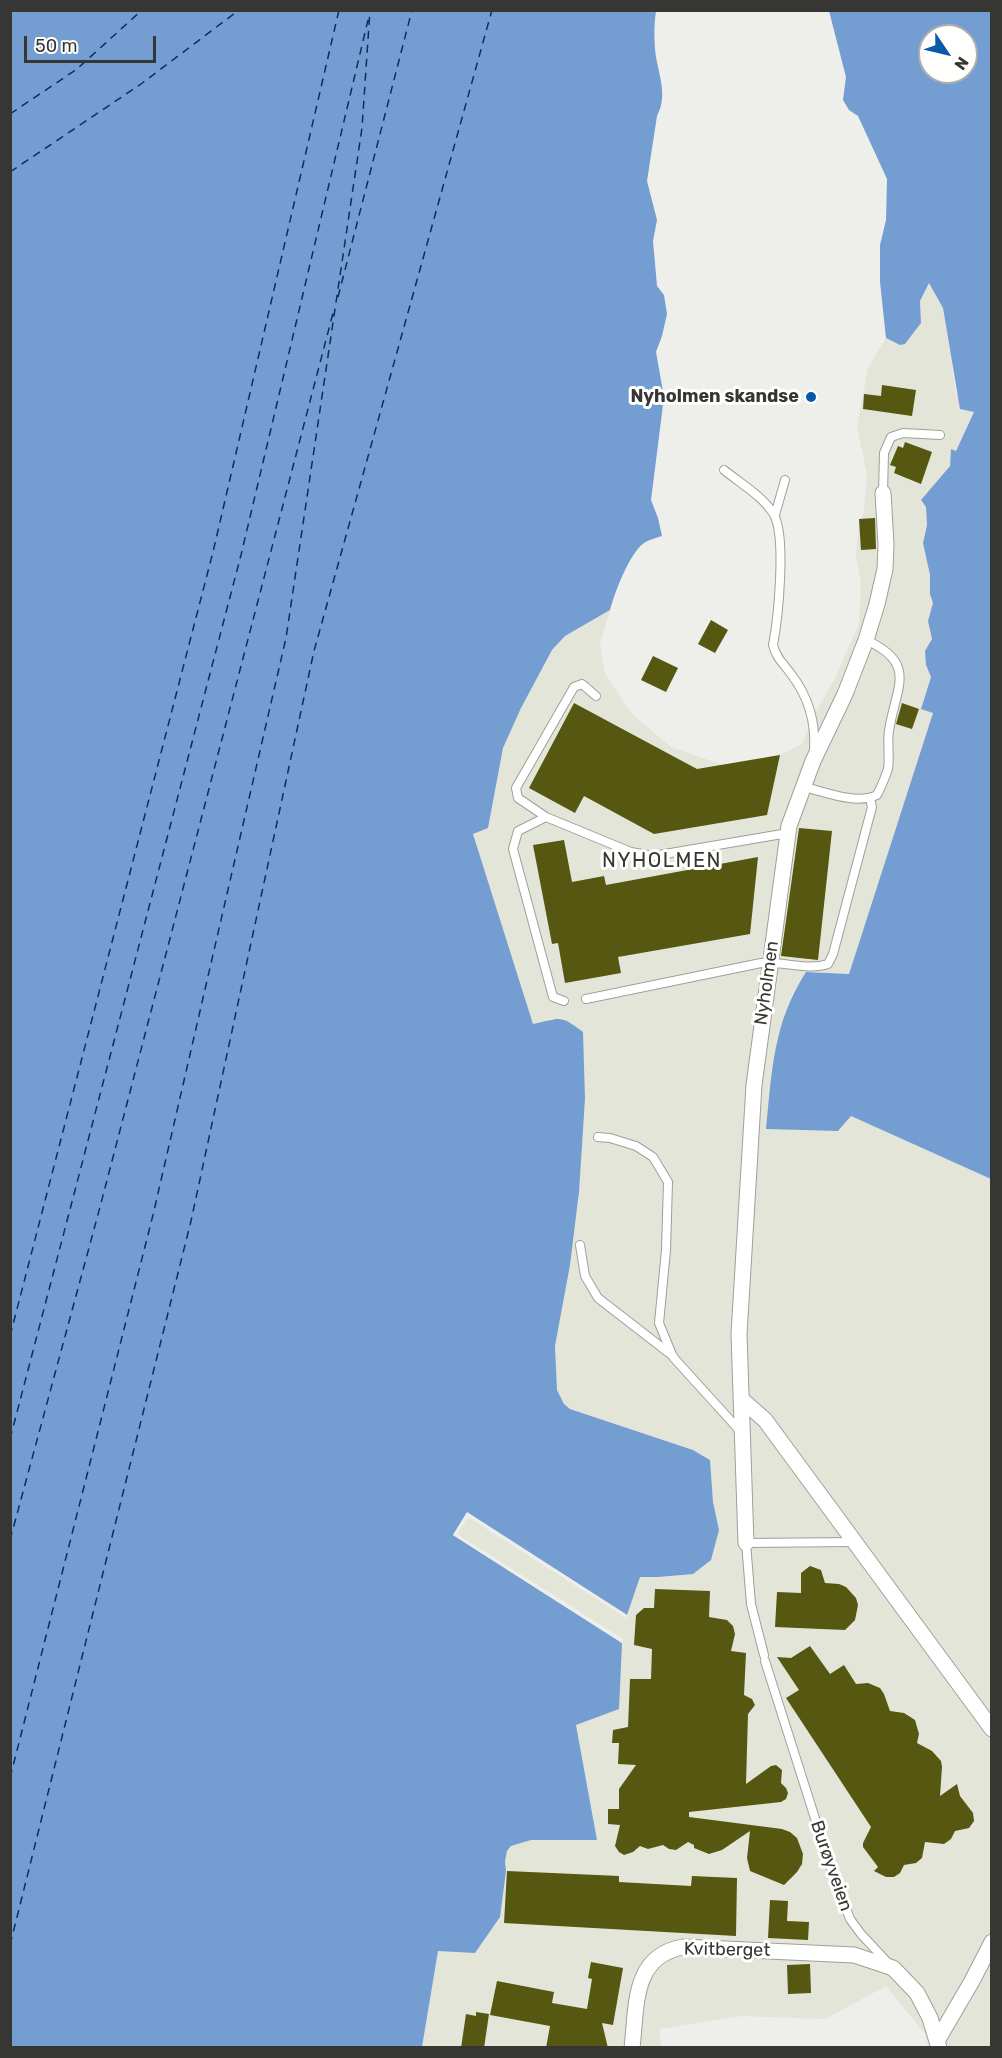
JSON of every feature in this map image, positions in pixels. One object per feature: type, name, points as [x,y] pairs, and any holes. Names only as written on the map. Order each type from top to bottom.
[{"type":"street","name":"Nyholmen","points":[[744,1492],[739,1334],[754,1085],[770,962],[788,833],[813,761],[845,694],[866,640],[885,569],[883,493]]},
{"type":"street","points":[[741,1398],[765,1420],[992,1729]]},
{"type":"street","name":"Burøyveien","points":[[744,1492],[746,1543]]},
{"type":"street","points":[[938,2044],[992,1942]]},
{"type":"street","name":"Kvitberget","points":[[632,2048],[640,1985],[645,1970],[655,1958],[667,1950],[683,1947],[832,1953],[854,1955],[893,1968]]},
{"type":"street","name":"Burøyveien","points":[[893,1968],[916,1993],[930,2018],[938,2044]]},
{"type":"lane","points":[[883,493],[884,453],[891,437],[903,433],[940,435]]},
{"type":"lane","points":[[724,470],[767,505],[775,515],[779,527],[781,561],[773,645],[776,654],[808,704],[813,722],[813,761]]},
{"type":"lane","points":[[775,515],[785,480]]},
{"type":"lane","points":[[804,787],[851,798],[870,799],[878,795],[888,768],[889,731],[901,686],[899,669],[891,655],[883,648],[866,640]]},
{"type":"lane","points":[[596,696],[582,684],[574,687],[516,788],[518,798],[546,817],[631,852],[653,856],[788,833]]},
{"type":"lane","points":[[586,999],[770,962],[820,967],[828,964],[833,954],[872,807],[870,799]]},
{"type":"lane","points":[[546,817],[518,831],[513,849],[553,997],[564,1000]]},
{"type":"lane","points":[[598,1137],[610,1138],[645,1151],[653,1157],[668,1182],[666,1250],[659,1323],[674,1357]]},
{"type":"lane","points":[[580,1245],[585,1276],[598,1298],[674,1357],[742,1433]]},
{"type":"lane","points":[[746,1543],[854,1542]]},
{"type":"lane","name":"Burøyveien","points":[[746,1543],[751,1604],[765,1658],[834,1878],[849,1918],[893,1968]]},
{"type":"shaded area","points":[[929,282],[943,307],[956,394],[975,412],[956,451],[951,450],[950,466],[921,500],[926,507],[927,525],[923,543],[933,603],[928,621],[932,639],[926,665],[931,677],[921,708],[933,713],[849,974],[806,972],[793,992],[776,1042],[851,1116],[991,1179],[991,2047],[929,2047],[925,2034],[886,1986],[825,2019],[742,2016],[659,2029],[661,2047],[422,2048],[438,1951],[506,1871],[507,1851],[511,1846],[531,1840],[597,1840],[576,1725],[622,1643],[453,1535],[467,1512],[640,1577],[719,1531],[713,1502],[710,1459],[693,1450],[570,1409],[564,1405],[557,1390],[555,1346],[570,1265],[579,1192],[585,1099],[553,1018],[533,1024],[473,834],[488,828],[503,748],[552,650],[565,636],[610,610],[600,643],[605,673],[631,713],[671,747],[726,766],[782,754],[802,744],[859,624],[861,583],[856,557],[859,524],[864,512],[867,474],[857,427],[868,368],[886,338],[900,345],[905,344],[921,323],[920,301]]},
{"type":"water","points":[[11,11],[656,11],[655,44],[662,99],[657,116],[647,181],[657,220],[653,241],[657,286],[664,295],[667,314],[656,352],[664,397],[651,500],[662,536],[638,548],[628,564],[610,610],[565,636],[552,650],[503,748],[488,828],[473,834],[533,1024],[559,1019],[569,1022],[583,1032],[585,1099],[579,1192],[570,1265],[555,1346],[557,1390],[564,1404],[570,1409],[693,1450],[710,1460],[713,1502],[719,1530],[711,1560],[693,1574],[640,1577],[627,1615],[467,1513],[453,1535],[622,1643],[619,1709],[576,1725],[597,1840],[531,1840],[511,1846],[507,1851],[505,1861],[506,1871],[500,1917],[475,1953],[438,1951],[422,2047],[11,2048]]},
{"type":"water","points":[[829,11],[991,11],[991,1179],[851,1116],[838,1131],[766,1129],[776,1048],[787,1010],[806,972],[849,974],[933,713],[921,709],[931,677],[926,665],[925,651],[932,639],[928,621],[933,603],[923,543],[927,525],[926,507],[921,500],[950,466],[951,449],[956,451],[974,412],[960,409],[943,308],[929,283],[920,301],[921,323],[905,344],[900,345],[886,338],[880,282],[880,245],[886,220],[887,179],[858,116],[849,110],[843,100],[846,77]]},
{"type":"pier","points":[[467,1512],[627,1615],[626,1618],[468,1517],[457,1534],[623,1639],[622,1643],[453,1535]]},
{"type":"building","points":[[882,385],[916,390],[912,416],[863,409],[864,394],[881,396]]},
{"type":"building","points":[[905,442],[932,452],[921,484],[894,473],[896,467],[890,465],[898,446],[903,448]]},
{"type":"building","points":[[875,518],[876,549],[861,550],[859,519]]},
{"type":"building","points":[[711,620],[728,630],[715,653],[698,644]]},
{"type":"building","points":[[653,656],[678,668],[666,692],[641,680]]},
{"type":"building","points":[[574,703],[697,769],[780,755],[767,815],[654,834],[584,796],[575,813],[529,788]]},
{"type":"building","points":[[902,703],[919,709],[912,729],[896,724]]},
{"type":"building","points":[[799,828],[832,831],[818,960],[781,956]]},
{"type":"building","points":[[564,840],[572,882],[604,876],[606,885],[758,857],[750,934],[618,957],[621,973],[565,983],[558,943],[552,944],[533,845]]},
{"type":"building","points":[[810,1566],[821,1570],[825,1583],[846,1587],[856,1598],[858,1605],[855,1620],[845,1630],[775,1627],[777,1592],[801,1593],[801,1573]]},
{"type":"building","points":[[655,1589],[710,1591],[709,1617],[727,1620],[733,1626],[735,1634],[731,1651],[746,1653],[744,1695],[752,1699],[755,1705],[748,1714],[746,1784],[771,1766],[776,1765],[782,1770],[781,1783],[788,1793],[786,1799],[781,1802],[689,1812],[689,1817],[790,1832],[797,1838],[803,1854],[802,1864],[784,1885],[750,1871],[747,1858],[750,1831],[722,1850],[709,1854],[694,1848],[694,1845],[688,1842],[676,1850],[663,1845],[648,1849],[640,1846],[624,1855],[615,1846],[620,1825],[608,1824],[608,1809],[619,1809],[619,1789],[636,1765],[618,1764],[619,1743],[612,1743],[613,1730],[628,1727],[630,1679],[651,1679],[652,1649],[634,1645],[636,1615],[644,1608],[654,1608]]},
{"type":"building","points":[[810,1646],[830,1674],[844,1665],[856,1684],[868,1683],[880,1688],[890,1711],[904,1713],[915,1720],[919,1734],[917,1743],[932,1751],[941,1761],[940,1796],[957,1784],[960,1796],[973,1813],[974,1821],[969,1828],[955,1831],[951,1839],[944,1844],[925,1842],[922,1858],[916,1863],[904,1865],[900,1873],[894,1877],[886,1877],[874,1871],[878,1867],[863,1847],[871,1827],[786,1698],[799,1690],[777,1657],[791,1658]]},
{"type":"building","points":[[507,1871],[619,1876],[619,1882],[691,1886],[692,1876],[737,1878],[736,1936],[504,1923]]},
{"type":"building","points":[[770,1900],[788,1901],[787,1921],[809,1922],[808,1940],[768,1938]]},
{"type":"building","points":[[591,1962],[623,1968],[613,2025],[602,2023],[608,2048],[546,2048],[550,2026],[490,2015],[497,1981],[554,1992],[552,2003],[587,2009],[592,1979],[588,1978]]},
{"type":"building","points":[[810,1964],[811,1993],[788,1994],[787,1965]]},
{"type":"building","points":[[476,2012],[489,2014],[484,2048],[461,2048],[466,2014],[476,2016]]},
{"type":"ferry route","points":[[10,114],[77,69],[142,10]]},
{"type":"ferry route","points":[[10,172],[141,84],[239,10]]},
{"type":"ferry route","points":[[10,1336],[213,552],[339,10]]},
{"type":"ferry route","points":[[10,1778],[153,1215],[286,638],[362,128],[370,10]]},
{"type":"ferry route","points":[[338,297],[412,10]]},
{"type":"ferry route","points":[[10,1945],[191,1221],[314,651],[492,10]]},
{"type":"ferry route","points":[[10,1439],[241,555],[368,20]]},
{"type":"ferry route","points":[[10,1540],[100,1207],[333,313]]},
{"type":"place","name":"Nyholmen skandse","points":[[811,397]]},
{"type":"district","name":"NYHOLMEN","points":[[662,861]]}]
